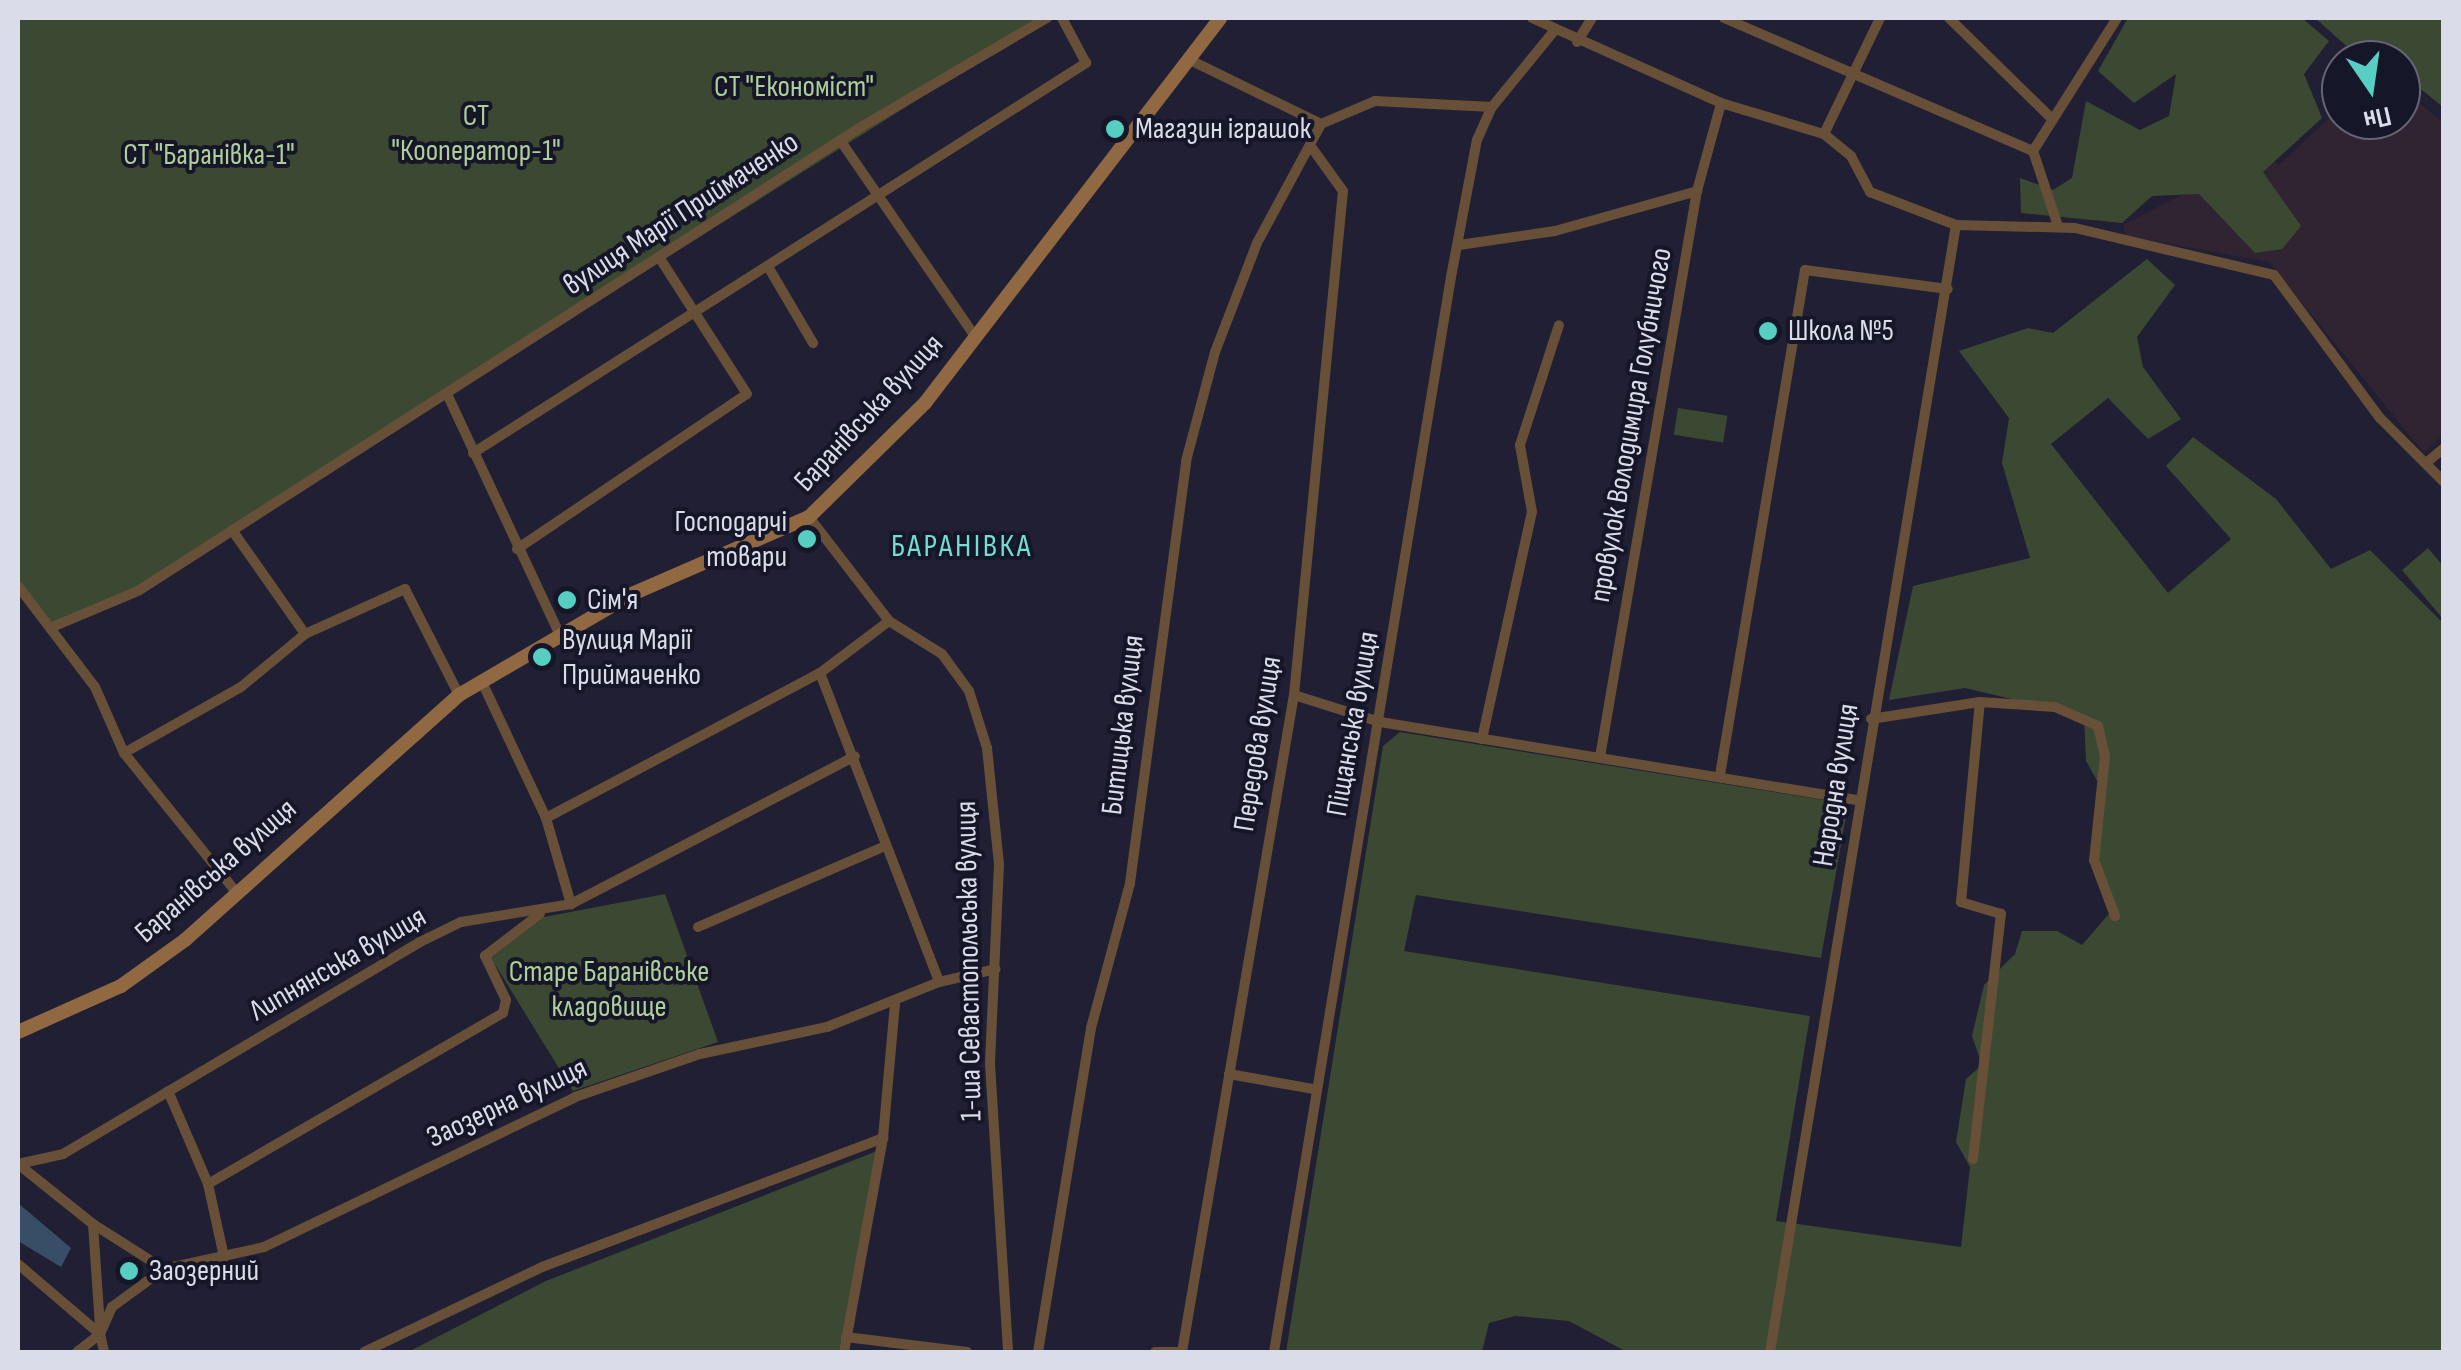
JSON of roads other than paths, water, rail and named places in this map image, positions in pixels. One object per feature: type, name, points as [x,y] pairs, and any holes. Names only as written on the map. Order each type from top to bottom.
[{"type":"main road","name":"Баранівська вулиця","points":[[18,1032],[121,986],[236,892],[459,695],[560,635],[684,569],[809,517],[924,403],[1220,18]]},
{"type":"street","name":"вулиця Марії Приймаченко","points":[[50,628],[138,591],[661,260],[840,140],[1047,18]]},
{"type":"street","points":[[473,453],[878,202],[1086,64],[1062,18]]},
{"type":"street","points":[[1532,18],[1577,42],[1721,102],[1824,134],[1850,156],[1870,192],[1956,225],[2058,226],[2274,274],[2380,418],[2444,482]]},
{"type":"street","points":[[1577,42],[1592,18]]},
{"type":"street","points":[[1724,18],[1850,77],[2033,151]]},
{"type":"street","points":[[1824,134],[1880,18]]},
{"type":"street","points":[[1949,18],[2050,117]]},
{"type":"street","points":[[2058,226],[2033,151],[2050,117],[2100,54],[2117,18]]},
{"type":"street","name":"Піщанська вулиця","points":[[1274,1352],[1314,1089],[1477,140],[1492,108],[1554,31]]},
{"type":"street","points":[[1190,60],[1321,124],[1374,101],[1492,108]]},
{"type":"street","name":"провулок Володимира Голубничого","points":[[1600,758],[1697,191],[1721,102]]},
{"type":"street","name":"Битицька вулиця","points":[[1038,1352],[1091,1028],[1130,882],[1186,461],[1215,352],[1256,243],[1312,148],[1321,124]]},
{"type":"street","points":[[840,140],[878,202],[976,338]]},
{"type":"street","name":"Передова вулиця","points":[[1181,1352],[1294,695],[1344,191],[1312,148]]},
{"type":"street","points":[[1459,245],[1555,231],[1697,191]]},
{"type":"street","name":"Народна вулиця","points":[[1770,1352],[1857,800],[1956,225]]},
{"type":"street","points":[[517,549],[747,394],[661,260]]},
{"type":"street","points":[[770,270],[813,342]]},
{"type":"street","points":[[1720,775],[1805,270],[1948,288]]},
{"type":"street","points":[[1482,739],[1532,512],[1520,445],[1559,325]]},
{"type":"street","points":[[446,394],[560,635]]},
{"type":"street","points":[[2426,463],[2444,448]]},
{"type":"street","name":"1-ша Севастопольська вулиця","points":[[809,517],[889,621],[942,654],[968,691],[987,748],[999,864],[990,1064],[1008,1352]]},
{"type":"street","points":[[232,530],[305,634]]},
{"type":"street","points":[[18,586],[95,687],[124,753],[236,892]]},
{"type":"street","points":[[124,753],[242,686],[305,634],[405,590],[459,695]]},
{"type":"street","points":[[546,818],[820,674],[889,621]]},
{"type":"street","points":[[820,674],[855,756],[885,846],[939,982]]},
{"type":"street","points":[[482,682],[546,818],[570,904]]},
{"type":"street","points":[[1294,695],[1380,722],[1857,800]]},
{"type":"street","points":[[1872,719],[1980,702],[2055,707],[2098,726],[2105,756],[2094,860],[2114,916]]},
{"type":"street","points":[[1973,1160],[2001,914],[1961,902],[1980,702]]},
{"type":"street","name":"Липнянська вулиця","points":[[18,1164],[63,1154],[462,922],[540,914],[570,904],[855,756]]},
{"type":"street","points":[[698,927],[885,846]]},
{"type":"street","points":[[208,1184],[503,1013],[506,1000],[485,956],[540,914]]},
{"type":"street","name":"Заозерна вулиця","points":[[77,1352],[100,1334],[112,1308],[164,1269],[264,1247],[597,1088],[895,1003],[939,982],[996,969]]},
{"type":"street","points":[[844,1352],[883,1138],[895,1003]]},
{"type":"street","points":[[1228,1074],[1314,1089]]},
{"type":"street","points":[[168,1092],[208,1184],[224,1257]]},
{"type":"street","points":[[364,1352],[542,1266],[883,1138]]},
{"type":"street","points":[[18,1164],[93,1224],[164,1269]]},
{"type":"street","points":[[93,1224],[104,1352]]},
{"type":"street","points":[[18,1264],[100,1334]]},
{"type":"street","points":[[846,1336],[967,1352]]},
{"type":"street","points":[[1155,1352],[1181,1352]]},
{"type":"water","points":[[18,1203],[71,1248],[61,1267],[18,1241]]},
{"type":"place","name":"Магазин іграшок","points":[[1115,129]]},
{"type":"place","name":"Школа №5","points":[[1768,331]]},
{"type":"place","name":"Господарчі товари","points":[[807,539]]},
{"type":"place","name":"Сім'я","points":[[567,600]]},
{"type":"place","name":"Вулиця Марії Приймаченко","points":[[542,657]]},
{"type":"place","name":"Заозерний","points":[[129,1271]]},
{"type":"district","name":"БАРАНІВКА","points":[[962,547]]},
{"type":"park label","name":"СТ \"Економіст\"","points":[[794,87]]},
{"type":"park label","name":"СТ \"Кооператор-1\"","points":[[476,133]]},
{"type":"park label","name":"СТ \"Баранівка-1\"","points":[[209,155]]},
{"type":"park label","name":"Старе Баранівське кладовище","points":[[609,989]]}]
